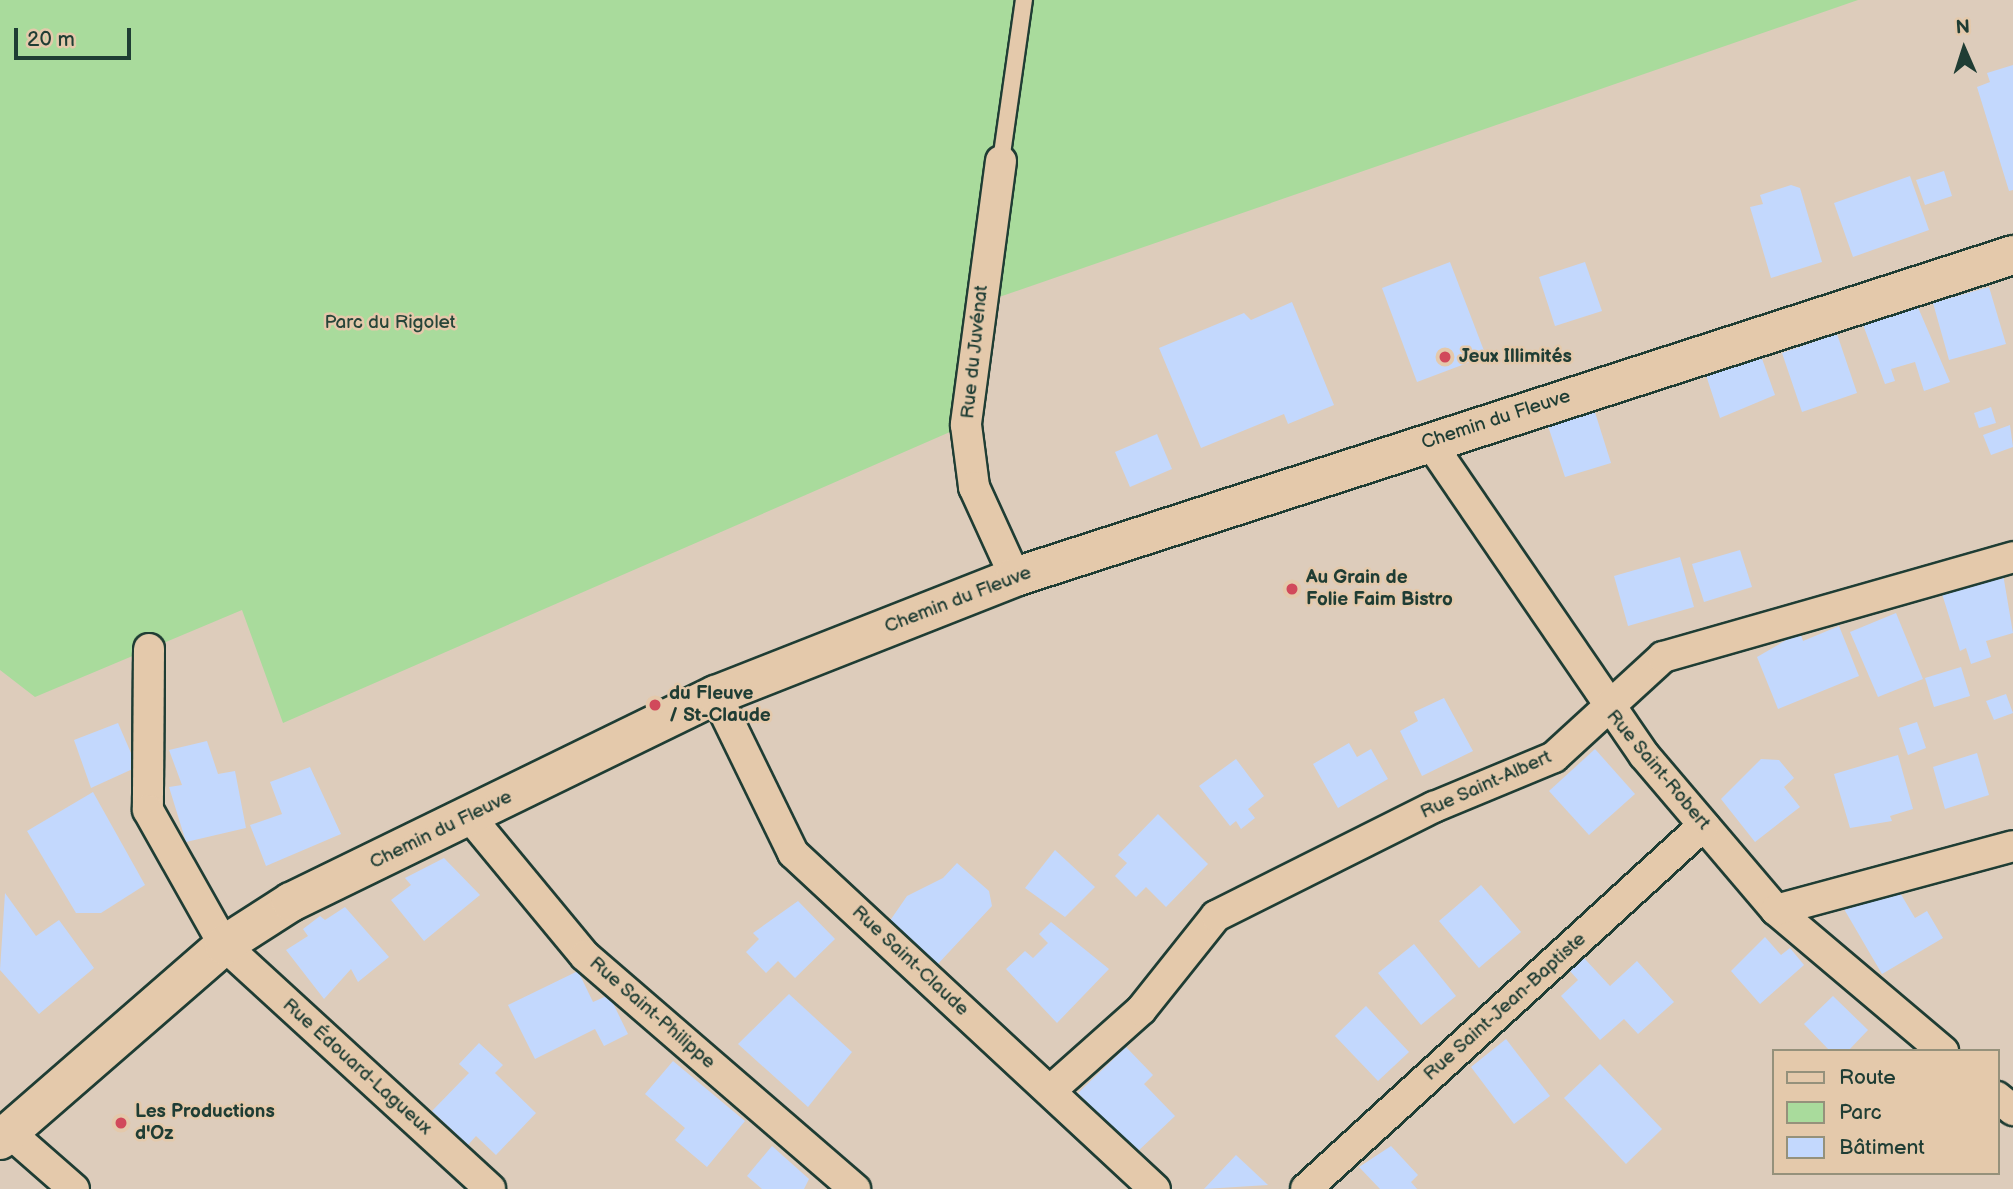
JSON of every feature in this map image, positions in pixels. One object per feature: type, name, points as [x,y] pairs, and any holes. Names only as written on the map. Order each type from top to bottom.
[{"type":"street","name":"Rue du Juvénat","points":[[1001,162],[966,425],[974,487],[1015,577]]},
{"type":"street","name":"Chemin du Fleuve","points":[[5,1136],[223,945],[291,902],[716,695],[1015,577],[1429,441],[2013,256]]},
{"type":"street","name":"Rue Saint-Robert","points":[[1429,441],[1606,708],[1704,825],[1776,910],[1940,1049]]},
{"type":"street","name":"Rue Saint-Albert","points":[[1050,1091],[1141,1010],[1216,916],[1434,807],[1554,757],[1663,657],[2013,556]]},
{"type":"street","name":"Rue Édouard-Lagueux","points":[[149,649],[148,810],[223,945],[490,1189]]},
{"type":"street","name":"Rue Saint-Claude","points":[[716,695],[793,853],[1155,1189]]},
{"type":"street","name":"Rue Saint-Philippe","points":[[470,817],[585,956],[855,1189]]},
{"type":"street","name":"Rue Saint-Jean-Baptiste","points":[[1306,1189],[1704,825]]},
{"type":"street","points":[[1776,910],[2013,846]]},
{"type":"street","points":[[1999,1099],[2013,1110]]},
{"type":"street","points":[[5,1136],[74,1189]]},
{"type":"lane","points":[[1001,162],[1024,0]]},
{"type":"green space","name":"Parc du Rigolet","points":[[0,0],[1858,0],[979,304],[966,425],[283,723],[242,610],[35,697],[0,670]]},
{"type":"building","points":[[2013,65],[2013,190],[2009,191],[1977,87],[1990,82],[1987,73]]},
{"type":"building","points":[[1944,171],[1952,196],[1925,205],[1916,180]]},
{"type":"building","points":[[1910,176],[1929,230],[1853,257],[1834,203]]},
{"type":"building","points":[[1791,185],[1800,188],[1822,262],[1771,278],[1750,207],[1763,204],[1760,195]]},
{"type":"building","points":[[1450,262],[1486,356],[1417,382],[1382,288]]},
{"type":"building","points":[[1585,262],[1602,311],[1555,326],[1539,277]]},
{"type":"building","points":[[1989,287],[2006,344],[1949,360],[1933,303]]},
{"type":"building","points":[[1292,302],[1334,405],[1288,424],[1284,414],[1201,448],[1159,348],[1244,313],[1251,320]]},
{"type":"building","points":[[1917,305],[1950,382],[1924,391],[1915,362],[1891,369],[1895,381],[1885,384],[1862,322]]},
{"type":"building","points":[[1837,334],[1857,393],[1802,412],[1782,353]]},
{"type":"building","points":[[1760,353],[1775,395],[1720,418],[1705,372]]},
{"type":"building","points":[[1593,406],[1611,463],[1565,477],[1546,420]]},
{"type":"building","points":[[1991,407],[1996,423],[1979,428],[1974,413]]},
{"type":"building","points":[[2010,425],[2013,447],[1991,455],[1983,435]]},
{"type":"building","points":[[1157,434],[1172,469],[1130,487],[1115,452]]},
{"type":"building","points":[[1740,550],[1752,587],[1704,602],[1692,564]]},
{"type":"building","points":[[1680,557],[1694,607],[1628,626],[1614,576]]},
{"type":"building","points":[[2003,574],[2013,633],[1986,641],[1991,657],[1971,664],[1966,648],[1960,651],[1942,594]]},
{"type":"building","points":[[1896,613],[1923,679],[1878,697],[1850,632]]},
{"type":"building","points":[[1839,626],[1859,676],[1778,709],[1757,657],[1800,632],[1803,641]]},
{"type":"building","points":[[1961,667],[1970,696],[1934,707],[1925,678]]},
{"type":"building","points":[[2006,694],[2013,713],[1994,720],[1986,701]]},
{"type":"building","points":[[1444,698],[1473,751],[1422,776],[1400,731],[1418,721],[1414,712]]},
{"type":"building","points":[[1917,722],[1926,748],[1908,755],[1899,728]]},
{"type":"building","points":[[118,723],[137,767],[91,788],[74,740]]},
{"type":"building","points":[[207,741],[218,774],[235,771],[246,828],[186,842],[169,787],[182,785],[169,750]]},
{"type":"building","points":[[1349,743],[1357,757],[1371,749],[1388,779],[1338,808],[1313,764]]},
{"type":"building","points":[[1595,749],[1635,794],[1589,835],[1549,791]]},
{"type":"building","points":[[1977,753],[1989,795],[1945,809],[1933,767]]},
{"type":"building","points":[[1898,755],[1913,809],[1890,816],[1892,821],[1850,828],[1834,774]]},
{"type":"building","points":[[1236,759],[1264,796],[1248,809],[1255,818],[1241,829],[1236,821],[1230,826],[1199,786]]},
{"type":"building","points":[[1761,759],[1779,760],[1794,778],[1784,787],[1800,807],[1755,842],[1721,799]]},
{"type":"building","points":[[310,767],[341,834],[266,866],[250,825],[282,814],[270,782]]},
{"type":"building","points":[[93,792],[145,885],[101,913],[76,913],[27,831]]},
{"type":"building","points":[[1158,814],[1208,864],[1166,907],[1146,887],[1136,897],[1115,876],[1127,863],[1118,855]]},
{"type":"building","points":[[1055,850],[1095,887],[1065,917],[1025,888]]},
{"type":"building","points":[[444,858],[480,895],[424,941],[391,900],[411,885],[405,878]]},
{"type":"building","points":[[957,863],[989,891],[992,906],[936,966],[887,925],[907,896],[943,878]]},
{"type":"building","points":[[1893,881],[1915,918],[1927,911],[1943,938],[1882,974],[1844,909]]},
{"type":"building","points":[[1481,885],[1521,932],[1479,968],[1439,921]]},
{"type":"building","points":[[5,893],[36,936],[59,920],[94,968],[39,1014],[0,970]]},
{"type":"building","points":[[798,901],[835,939],[795,978],[778,961],[766,973],[746,952],[759,939],[753,933]]},
{"type":"building","points":[[345,907],[389,957],[358,982],[351,969],[324,999],[286,950],[308,936],[303,929],[320,916],[325,920]]},
{"type":"building","points":[[1051,922],[1109,969],[1057,1023],[1006,969],[1025,951],[1033,958],[1048,943],[1039,934]]},
{"type":"building","points":[[1765,937],[1781,955],[1790,948],[1804,965],[1760,1004],[1731,971]]},
{"type":"building","points":[[1414,944],[1456,996],[1421,1025],[1378,973]]},
{"type":"building","points":[[1584,958],[1610,986],[1637,961],[1674,1002],[1638,1034],[1624,1019],[1600,1040],[1561,996],[1578,980],[1570,971]]},
{"type":"building","points":[[578,971],[593,1002],[609,995],[628,1034],[604,1046],[595,1029],[535,1059],[508,1005]]},
{"type":"building","points":[[789,994],[852,1052],[808,1107],[738,1044]]},
{"type":"building","points":[[1833,996],[1868,1030],[1850,1049],[1828,1049],[1804,1024]]},
{"type":"building","points":[[1366,1006],[1409,1052],[1378,1081],[1335,1036]]},
{"type":"building","points":[[1506,1039],[1550,1096],[1514,1124],[1471,1067]]},
{"type":"building","points":[[479,1043],[503,1065],[495,1073],[536,1113],[496,1155],[476,1136],[468,1145],[432,1111],[469,1073],[459,1064]]},
{"type":"building","points":[[1126,1047],[1153,1075],[1144,1084],[1175,1116],[1136,1153],[1078,1093]]},
{"type":"building","points":[[673,1061],[745,1121],[707,1167],[675,1140],[685,1128],[645,1094]]},
{"type":"building","points":[[1600,1064],[1662,1129],[1626,1164],[1564,1098]]},
{"type":"building","points":[[772,1146],[809,1179],[804,1189],[762,1189],[747,1176]]},
{"type":"building","points":[[1391,1146],[1418,1175],[1411,1182],[1417,1189],[1380,1189],[1359,1167]]},
{"type":"building","points":[[1236,1155],[1268,1185],[1204,1189]]},
{"type":"place","name":"Jeux Illimités","points":[[1445,357]]},
{"type":"place","name":"Au Grain de Folie Faim Bistro","points":[[1292,589]]},
{"type":"place","name":"du Fleuve / St-Claude","points":[[655,705]]},
{"type":"place","name":"Les Productions d'Oz","points":[[121,1123]]}]
